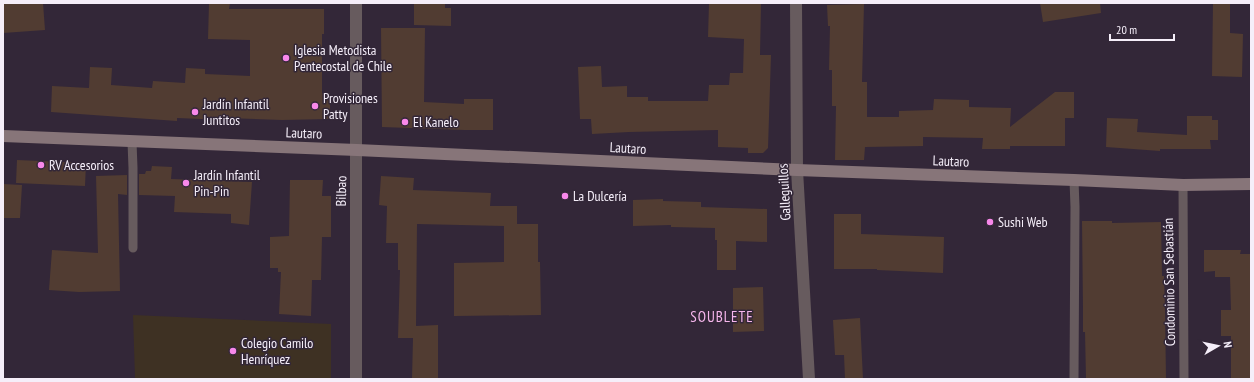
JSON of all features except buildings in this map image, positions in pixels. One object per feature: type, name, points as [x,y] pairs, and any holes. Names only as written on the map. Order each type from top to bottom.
[{"type":"main road","name":"Lautaro","points":[[3,136],[1183,185],[1251,184]]},
{"type":"street","name":"Bilbao","points":[[356,3],[356,379]]},
{"type":"street","name":"Galleguillos","points":[[796,3],[797,170],[809,379]]},
{"type":"lane","points":[[132,142],[133,248]]},
{"type":"lane","points":[[1074,180],[1074,379]]},
{"type":"lane","name":"Condominio San Sebastián","points":[[1183,185],[1184,379]]},
{"type":"shaded area","name":"Colegio Camilo Henríquez","points":[[133,315],[331,324],[331,379],[135,379]]},
{"type":"place","name":"Iglesia Metodista Pentecostal de Chile","points":[[286,58]]},
{"type":"place","name":"Provisiones Patty","points":[[315,106]]},
{"type":"place","name":"Jardín Infantil Juntitos","points":[[195,112]]},
{"type":"place","name":"El Kanelo","points":[[405,122]]},
{"type":"place","name":"RV Accesorios","points":[[41,165]]},
{"type":"place","name":"Jardín Infantil Pin-Pin","points":[[186,183]]},
{"type":"place","name":"La Dulcería","points":[[565,196]]},
{"type":"place","name":"Sushi Web","points":[[990,222]]},
{"type":"place","name":"Colegio Camilo Henríquez","points":[[233,351]]},
{"type":"district","name":"SOUBLETE","points":[[722,317]]}]
